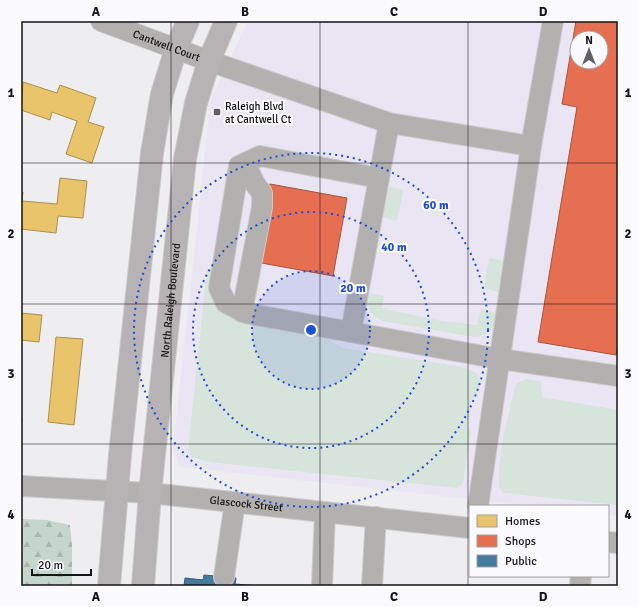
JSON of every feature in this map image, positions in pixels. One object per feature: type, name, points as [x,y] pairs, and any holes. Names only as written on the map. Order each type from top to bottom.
[{"type":"main road","points":[[109,586],[117,491],[152,153],[162,94],[176,49],[188,21]]},
{"type":"main road","name":"North Raleigh Boulevard","points":[[143,586],[150,494],[186,159],[196,103],[209,61],[226,21]]},
{"type":"street","name":"Cantwell Court","points":[[101,21],[209,61],[389,123],[531,146]]},
{"type":"street","points":[[478,505],[531,146],[553,21]]},
{"type":"street","points":[[351,332],[389,123]]},
{"type":"street","points":[[379,178],[260,156],[239,166],[219,288],[226,303],[242,312],[500,359],[618,376]]},
{"type":"street","points":[[242,312],[262,207],[262,193],[255,184],[245,163]]},
{"type":"street","name":"Glascock Street","points":[[21,486],[117,491],[236,502],[469,528]]},
{"type":"street","points":[[224,577],[236,502]]},
{"type":"street","points":[[322,586],[325,512]]},
{"type":"street","points":[[372,586],[376,517]]},
{"type":"shaded area","points":[[248,21],[618,21],[618,516],[609,515],[609,505],[522,505],[180,467],[173,448],[211,99]]},
{"type":"shaded area","points":[[390,187],[401,189],[403,192],[397,220],[395,221],[382,217],[387,190]]},
{"type":"shaded area","points":[[491,258],[503,261],[504,264],[500,291],[498,292],[484,288],[489,259]]},
{"type":"shaded area","points":[[207,269],[216,271],[217,301],[225,314],[244,323],[325,338],[343,348],[463,367],[477,373],[481,381],[479,391],[471,401],[467,425],[471,433],[463,483],[457,488],[209,462],[192,457],[188,451]]},
{"type":"shaded area","points":[[370,293],[384,296],[382,308],[441,321],[477,325],[480,312],[484,311],[494,312],[496,319],[486,334],[474,337],[382,321],[371,313],[368,302]]},
{"type":"shaded area","points":[[526,379],[541,381],[542,397],[618,410],[618,505],[503,493],[500,489],[500,462],[510,407],[516,384]]},
{"type":"green space","points":[[21,519],[47,520],[70,525],[72,545],[72,585],[21,586]]},
{"type":"building: Homes","points":[[23,82],[57,93],[60,85],[96,98],[88,122],[104,127],[92,163],[66,154],[77,121],[52,112],[50,120],[21,110]]},
{"type":"building: Homes","points":[[60,178],[87,181],[83,218],[58,216],[56,233],[21,229],[21,192],[23,192],[22,201],[57,204]]},
{"type":"building: Homes","points":[[21,313],[42,315],[39,342],[21,340]]},
{"type":"building: Homes","points":[[56,337],[83,339],[74,425],[48,422]]},
{"type":"building: Homes","points":[[21,396],[22,422],[21,422]]},
{"type":"building: Shops","points":[[576,21],[618,21],[618,341],[616,355],[538,342],[577,107],[562,104],[569,62],[569,70],[609,70],[609,30],[574,30]]},
{"type":"building: Shops","points":[[270,184],[347,198],[333,276],[256,262]]},
{"type":"building: Public","points":[[204,575],[236,578],[235,584],[259,586],[184,586],[185,578],[203,580]]},
{"type":"place","name":"Raleigh Blvd at Cantwell Ct","points":[[217,112]]}]
